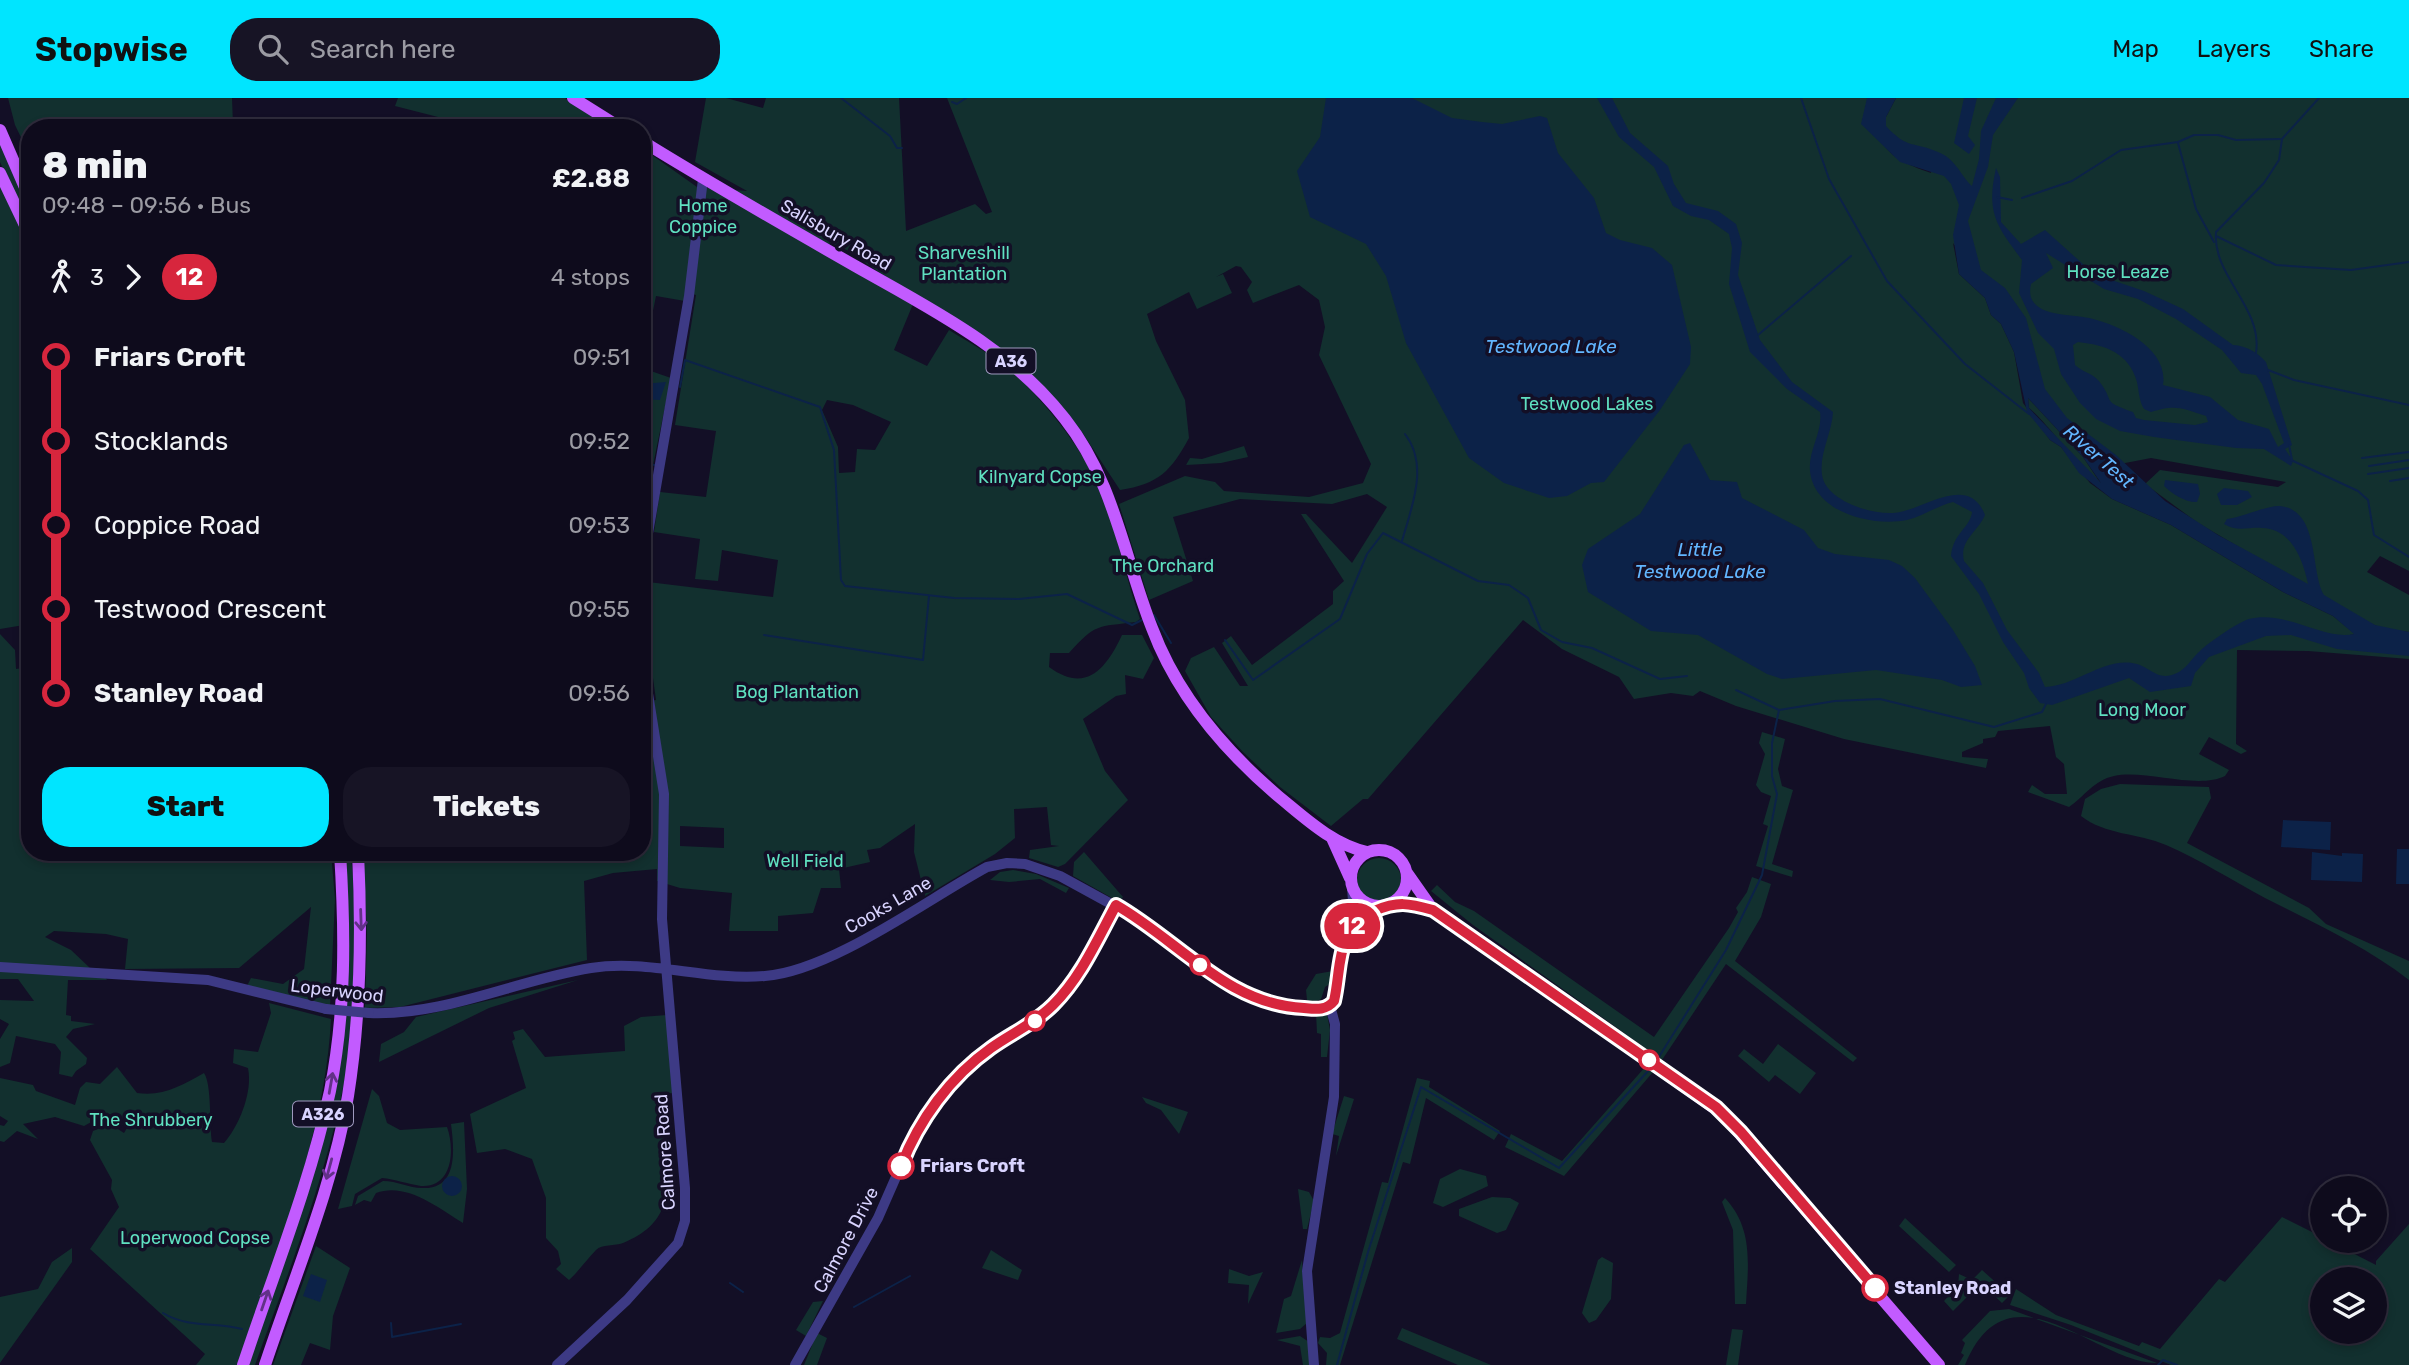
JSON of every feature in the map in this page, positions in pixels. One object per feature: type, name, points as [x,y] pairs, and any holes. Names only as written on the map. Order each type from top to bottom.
[{"type":"main road","points":[[573,98],[607,119]]},
{"type":"main road","points":[[0,123],[2,135],[21,178]]},
{"type":"main road","name":"Salisbury Road","points":[[651,147],[988,344],[1023,372],[1080,438],[1102,481],[1152,628],[1183,690],[1237,758],[1332,838],[1367,852]]},
{"type":"main road","points":[[0,173],[21,217]]},
{"type":"main road","name":"Salisbury Road","points":[[1332,838],[1351,883]]},
{"type":"main road","points":[[1433,910],[1390,904],[1368,905],[1358,898],[1351,883],[1353,866],[1367,852],[1381,850],[1395,855],[1433,910],[1716,1107],[1741,1132],[1939,1365]]},
{"type":"main road","name":"A326","points":[[243,1365],[308,1171],[330,1091],[340,1023],[346,940],[341,861]]},
{"type":"main road","name":"A326","points":[[265,1365],[327,1180],[348,1099],[358,1024],[362,944],[358,861]]},
{"type":"main road","points":[[1390,904],[1406,887],[1407,873]]},
{"type":"street","points":[[651,516],[689,296],[703,179]]},
{"type":"street","name":"Calmore Road","points":[[557,1365],[635,1292],[678,1243],[683,1233],[685,1188],[662,914],[664,794],[651,712]]},
{"type":"street","name":"Cooks Lane","points":[[666,969],[748,977],[780,975],[806,968],[997,864],[1025,864],[1045,869],[1116,905]]},
{"type":"street","points":[[1314,1365],[1307,1271],[1333,1106],[1335,1024],[1330,1006],[1335,997],[1340,958],[1354,914],[1351,883]]},
{"type":"street","points":[[1349,929],[1365,916],[1390,904]]},
{"type":"street","points":[[1116,905],[1248,996],[1297,1008],[1330,1006]]},
{"type":"street","name":"Calmore Drive","points":[[795,1365],[878,1218],[910,1145],[932,1108],[978,1058],[1033,1022],[1064,993],[1116,905]]},
{"type":"street","name":"Loperwood","points":[[0,967],[208,980],[326,1009],[369,1013],[417,1012],[522,983],[590,969],[626,965],[666,969]]},
{"type":"green space","points":[[8,98],[232,98],[233,119],[21,119],[21,137]]},
{"type":"green space","points":[[398,98],[565,98],[598,119],[442,119],[395,106]]},
{"type":"green space","points":[[706,98],[726,98],[763,108],[766,98],[899,98],[906,231],[975,204],[986,214],[992,212],[947,98],[1867,98],[1886,147],[1901,161],[1931,173],[1927,149],[1904,142],[1885,126],[1886,117],[1896,98],[2409,98],[2409,571],[2380,556],[2367,572],[2409,595],[2409,632],[2383,629],[2362,619],[2198,523],[2145,484],[2160,470],[2278,487],[2286,482],[2151,458],[2120,464],[2078,435],[2034,381],[2026,340],[1953,243],[1959,274],[1985,298],[1991,315],[2001,324],[2014,352],[2023,403],[2050,440],[2061,447],[2090,483],[2112,499],[2171,525],[2283,592],[2333,616],[2355,634],[2350,635],[2409,649],[2409,659],[2308,651],[2237,650],[2236,744],[2247,751],[2241,754],[2209,737],[2199,754],[2229,770],[2225,776],[2200,781],[2140,775],[2114,776],[2095,785],[2069,807],[2028,792],[2032,785],[2045,794],[2067,794],[2064,764],[2056,757],[2050,726],[1998,731],[1995,737],[1983,739],[1983,743],[1962,752],[1962,757],[1988,759],[1986,768],[1844,739],[1736,706],[1700,691],[1693,696],[1671,693],[1634,699],[1619,677],[1562,649],[1523,620],[1368,799],[1363,799],[1331,826],[1280,787],[1243,752],[1211,717],[1185,671],[1191,658],[1214,647],[1240,686],[1248,686],[1222,643],[1231,636],[1252,665],[1333,604],[1333,591],[1344,581],[1301,514],[1306,514],[1352,563],[1387,507],[1367,494],[1332,504],[1240,499],[1173,517],[1193,581],[1149,600],[1119,504],[1185,476],[1215,482],[1224,491],[1309,497],[1363,483],[1371,464],[1319,355],[1325,327],[1319,300],[1299,285],[1253,303],[1247,290],[1252,282],[1241,267],[1236,266],[1216,277],[1223,274],[1232,293],[1197,309],[1189,292],[1147,314],[1156,341],[1185,400],[1189,438],[1170,467],[1162,474],[1145,484],[1120,490],[1080,429],[1029,371],[864,262],[860,256],[829,242],[836,259],[913,304],[894,350],[927,366],[949,330],[977,347],[1012,372],[1033,392],[1070,438],[1091,471],[1111,520],[1140,619],[1098,628],[1085,636],[1069,653],[1050,653],[1049,667],[1062,675],[1084,678],[1102,667],[1122,635],[1142,635],[1154,658],[1143,679],[1125,675],[1126,694],[1116,696],[1083,719],[1105,771],[1128,800],[1065,864],[1058,867],[1029,858],[1030,850],[1059,846],[1051,845],[1047,807],[1014,809],[1015,838],[995,854],[925,896],[914,852],[915,824],[880,848],[867,850],[870,862],[839,869],[841,888],[821,888],[813,913],[778,916],[778,931],[729,931],[732,893],[680,888],[657,881],[657,869],[613,873],[584,881],[587,960],[400,1007],[365,1008],[367,934],[363,861],[651,861],[651,701],[656,700],[651,663],[651,582],[773,597],[778,560],[722,550],[718,581],[695,579],[700,539],[654,532],[660,492],[706,497],[716,431],[675,425],[696,295],[685,292],[685,301],[656,296],[651,320],[651,154],[697,187],[747,191],[695,162]],"holes":[[[827,400],[853,405],[891,422],[875,450],[857,449],[855,472],[839,473],[838,447],[822,410]],[[680,826],[724,828],[724,848],[680,846]]]},
{"type":"green space","points":[[0,143],[21,190],[21,206],[0,162]]},
{"type":"green space","points":[[0,185],[21,224],[21,626],[0,629]]},
{"type":"green space","points":[[651,371],[671,378],[651,465]]},
{"type":"green space","points":[[2028,398],[2083,457],[2101,484],[2029,408]]},
{"type":"green space","points":[[1244,446],[1248,457],[1221,463],[1186,465],[1190,458],[1202,459]]},
{"type":"green space","points":[[0,634],[15,650],[16,669],[21,668],[21,861],[332,861],[335,899],[330,1007],[247,986],[251,978],[283,984],[304,969],[311,907],[239,968],[125,969],[128,939],[106,934],[54,931],[45,937],[71,950],[90,968],[99,968],[107,980],[68,980],[66,1015],[71,1016],[71,1021],[95,1024],[73,1029],[66,1037],[87,1058],[86,1064],[72,1077],[59,1074],[61,1052],[55,1044],[16,1036],[10,1063],[0,1067],[0,1039],[9,1024],[0,1019],[0,1000],[34,1001],[18,979],[0,979]]},
{"type":"green space","points":[[1762,732],[1785,739],[1778,769],[1782,786],[1793,790],[1772,864],[1793,871],[1792,877],[1756,866],[1768,826],[1763,824],[1771,796],[1761,792],[1756,785],[1765,754],[1759,743]]},
{"type":"green space","points":[[2120,784],[2209,787],[2211,798],[2187,843],[2309,908],[2326,924],[2409,961],[2409,980],[2357,946],[2191,857],[2155,841],[2100,827],[2081,816],[2085,799],[2101,789]]},
{"type":"green space","points":[[1084,852],[1123,897],[1119,902],[1073,876],[1074,862]]},
{"type":"green space","points":[[1379,858],[1388,859],[1395,864],[1400,871],[1400,889],[1395,896],[1388,901],[1379,902],[1370,901],[1363,896],[1358,889],[1357,880],[1358,871],[1363,864],[1370,859]]},
{"type":"green space","points":[[345,861],[351,861],[354,886],[354,1006],[341,1098],[330,1144],[302,1234],[255,1365],[249,1365],[334,1091],[349,937]]},
{"type":"green space","points":[[1013,870],[1036,874],[1069,888],[1066,893],[1040,879],[1009,882],[990,880],[1000,872]]},
{"type":"green space","points":[[1752,877],[1771,884],[1761,917],[1735,961],[1857,1058],[1853,1062],[1726,964],[1662,1060],[1473,925],[1431,891],[1437,885],[1455,902],[1474,911],[1654,1037],[1729,928]]},
{"type":"green space","points":[[1333,971],[1331,983],[1325,987],[1321,999],[1315,1002],[1307,1000],[1306,990],[1316,974]]},
{"type":"green space","points":[[578,980],[489,1008],[379,1062],[381,1044],[404,1032],[416,1017]]},
{"type":"green space","name":"Loperwood Copse","points":[[269,1003],[331,1019],[319,1108],[296,1195],[237,1365],[196,1365],[205,1354],[90,1249],[119,1207],[111,1189],[112,1180],[90,1140],[93,1131],[110,1124],[124,1133],[127,1128],[106,1114],[84,1126],[55,1117],[23,1124],[38,1139],[17,1131],[4,1142],[0,1141],[0,1125],[4,1126],[8,1121],[0,1116],[0,1078],[33,1085],[36,1091],[75,1105],[80,1088],[86,1082],[100,1084],[117,1067],[137,1093],[146,1094],[172,1089],[204,1073],[209,1095],[212,1142],[224,1143],[240,1118],[247,1098],[248,1068],[233,1063],[234,1049],[258,1052],[271,1013]]},
{"type":"green space","points":[[1316,1013],[1327,1014],[1330,1030],[1327,1057],[1321,1057],[1321,1034],[1317,1033]]},
{"type":"green space","points":[[667,1015],[673,1093],[663,1094],[668,1151],[671,1151],[669,1182],[663,1207],[649,1227],[623,1243],[599,1248],[569,1280],[556,1269],[561,1264],[558,1251],[546,1238],[546,1198],[532,1159],[505,1149],[477,1153],[470,1114],[526,1088],[512,1041],[515,1039],[513,1032],[523,1029],[545,1057],[625,1051],[624,1026],[641,1017]]},
{"type":"green space","points":[[1778,1044],[1816,1073],[1800,1094],[1775,1075],[1769,1082],[1738,1056],[1744,1049],[1763,1064]]},
{"type":"green space","points":[[1646,1066],[1653,1072],[1564,1176],[1505,1147],[1511,1134],[1562,1161]]},
{"type":"green space","points":[[1417,1078],[1430,1081],[1429,1087],[1500,1131],[1494,1140],[1426,1098],[1410,1164],[1403,1162],[1340,1365],[1326,1365],[1327,1353],[1318,1343],[1320,1337],[1330,1338],[1340,1333],[1382,1182],[1388,1183]]},
{"type":"green space","points":[[372,1089],[379,1096],[387,1123],[400,1130],[447,1127],[451,1146],[449,1166],[440,1181],[432,1185],[421,1186],[382,1178],[355,1194],[352,1206],[338,1209]]},
{"type":"green space","points":[[1344,1096],[1354,1099],[1336,1156],[1339,1136],[1332,1134]]},
{"type":"green space","points":[[1142,1097],[1188,1112],[1179,1134],[1161,1110],[1146,1103]]},
{"type":"green space","points":[[464,1122],[467,1189],[463,1223],[422,1198],[399,1191],[376,1193],[371,1202],[364,1200],[355,1205],[358,1196],[383,1181],[422,1188],[434,1187],[443,1182],[452,1166],[451,1124]]},
{"type":"green space","points":[[1460,1169],[1486,1176],[1488,1186],[1443,1207],[1433,1203],[1440,1179]]},
{"type":"green space","points":[[1298,1189],[1309,1192],[1314,1201],[1307,1229],[1303,1229]]},
{"type":"green space","points":[[1492,1197],[1510,1198],[1519,1203],[1506,1230],[1497,1233],[1459,1216],[1459,1209]]},
{"type":"green space","points":[[1725,1198],[1741,1222],[1745,1235],[1748,1262],[1746,1304],[1735,1304],[1733,1230],[1722,1202]]},
{"type":"green space","points":[[2282,1217],[2310,1231],[2310,1253],[2352,1253],[2376,1265],[2376,1261],[2383,1253],[2387,1253],[2387,1249],[2409,1224],[2409,1365],[2171,1365],[2071,1325],[2010,1305],[2016,1289],[2056,1315],[2139,1346],[2142,1342],[2160,1349],[2219,1279],[2225,1282]]},
{"type":"green space","points":[[1905,1218],[1956,1265],[1949,1272],[1899,1226]]},
{"type":"green space","points":[[316,1246],[350,1268],[333,1316],[330,1350],[310,1343],[301,1365],[273,1365]]},
{"type":"green space","name":"Loperwood Copse","points":[[72,1248],[72,1262],[0,1363],[0,1297],[38,1289],[52,1262]]},
{"type":"green space","points":[[991,1250],[1022,1270],[1018,1280],[982,1268]]},
{"type":"green space","points":[[1602,1257],[1613,1263],[1611,1299],[1596,1320],[1589,1323],[1582,1313],[1598,1260]]},
{"type":"green space","points":[[1302,1260],[1307,1323],[1300,1329],[1276,1333],[1284,1299],[1291,1296]]},
{"type":"green space","points":[[1229,1269],[1249,1276],[1263,1272],[1248,1304],[1249,1285],[1228,1283]]},
{"type":"green space","points":[[1982,1270],[2010,1295],[2002,1303],[1982,1284],[1973,1283],[1971,1293],[1953,1311],[1944,1301],[1958,1286],[1959,1274],[1972,1280]]},
{"type":"green space","points":[[823,1301],[806,1336],[796,1330],[813,1302]]},
{"type":"green space","points":[[2009,1309],[2039,1320],[2030,1317],[2005,1319],[1983,1334],[1965,1365],[1958,1365],[1964,1355],[1961,1353],[1965,1343],[1962,1340],[1990,1311]]},
{"type":"green space","points":[[2039,1320],[2055,1324],[2077,1334]]},
{"type":"green space","points":[[1402,1328],[1491,1365],[1458,1365],[1397,1339]]},
{"type":"green space","points":[[1732,1329],[1743,1330],[1738,1365],[1726,1365]]},
{"type":"green space","points":[[817,1333],[827,1338],[817,1365],[804,1365]]},
{"type":"green space","points":[[2077,1334],[2157,1363],[2134,1359]]},
{"type":"green space","points":[[1300,1336],[1309,1342],[1310,1365],[1303,1365],[1300,1346],[1277,1340]]},
{"type":"water","name":"Testwood Lake","points":[[1326,98],[1412,98],[1452,118],[1502,124],[1540,116],[1547,118],[1558,153],[1594,198],[1606,233],[1620,240],[1652,248],[1672,265],[1691,347],[1690,364],[1660,410],[1604,482],[1591,483],[1567,496],[1549,498],[1504,483],[1469,458],[1406,343],[1386,276],[1366,244],[1310,217],[1297,171],[1320,137]]},
{"type":"water","name":"River Test","points":[[1597,98],[1612,98],[1630,133],[1668,166],[1674,184],[1686,203],[1718,211],[1736,224],[1742,243],[1738,275],[1760,340],[1792,382],[1833,412],[1824,451],[1822,475],[1833,493],[1854,506],[1890,513],[1911,509],[1947,496],[1969,497],[1978,503],[1985,515],[1964,547],[1964,561],[1983,583],[2007,630],[2039,673],[2045,687],[2056,686],[2121,663],[2138,664],[2159,675],[2170,676],[2183,669],[2216,638],[2249,619],[2277,619],[2331,633],[2354,634],[2333,616],[2283,592],[2171,525],[2112,499],[2079,473],[2061,447],[2050,440],[2027,412],[2014,352],[2001,324],[1991,315],[1985,298],[1959,274],[1953,235],[1959,205],[1951,184],[1944,176],[1900,162],[1861,124],[1867,98],[1896,98],[1886,117],[1886,126],[1906,142],[1944,155],[1972,186],[1979,159],[1981,131],[1996,98],[2018,98],[1993,135],[1988,167],[1968,221],[1981,270],[2005,288],[2026,318],[2045,389],[2067,418],[2116,455],[2165,501],[2218,535],[2308,584],[2299,556],[2281,534],[2262,528],[2238,529],[2224,524],[2227,519],[2269,507],[2280,506],[2293,510],[2302,518],[2308,530],[2324,595],[2375,625],[2409,632],[2409,656],[2337,649],[2291,635],[2266,636],[2209,657],[2195,673],[2191,686],[2150,692],[2129,678],[2052,705],[2040,703],[2003,642],[1979,594],[1951,556],[1952,548],[1972,512],[1953,502],[1907,520],[1878,521],[1847,514],[1822,497],[1814,485],[1810,471],[1820,412],[1787,389],[1750,352],[1729,284],[1732,248],[1729,234],[1709,220],[1691,216],[1673,206],[1654,167],[1619,137]],"holes":[[[2028,398],[2083,457],[2101,483],[2029,408]]]},
{"type":"water","points":[[1964,98],[1977,98],[1968,136],[1975,145],[1969,154],[1954,143]]},
{"type":"water","points":[[1996,168],[2000,177],[2001,222],[2021,244],[2045,230],[2094,274],[2144,291],[2183,309],[2233,345],[2247,348],[2263,358],[2292,445],[2285,449],[2293,461],[2291,466],[2264,449],[2236,448],[2120,431],[2096,419],[2080,403],[2061,374],[2054,349],[2038,333],[2019,293],[2022,260],[1996,218],[1993,208]],"holes":[[[2046,253],[2104,289],[2138,299],[2176,319],[2222,350],[2241,373],[2256,375],[2262,384],[2284,443],[2278,447],[2269,429],[2238,420],[2210,397],[2163,385],[2163,372],[2159,361],[2141,342],[2117,327],[2093,319],[2051,312],[2034,303],[2031,284],[2053,268]],[[2078,342],[2107,348],[2122,357],[2133,372],[2144,409],[2151,412],[2166,408],[2184,409],[2206,416],[2208,422],[2195,425],[2136,418],[2133,412],[2112,403],[2098,380],[2075,365],[2073,345]]]},
{"type":"water","points":[[666,382],[660,400],[651,400],[651,383]]},
{"type":"water","name":"Little Testwood Lake","points":[[1690,443],[1710,480],[1737,482],[1742,498],[1804,530],[1818,548],[1835,554],[1889,560],[1902,566],[1915,578],[1953,630],[1975,666],[1982,685],[1961,687],[1942,680],[1876,670],[1782,679],[1767,674],[1698,635],[1651,631],[1588,592],[1582,565],[1588,549],[1640,514],[1684,445]]},
{"type":"water","points":[[2165,480],[2198,484],[2200,494],[2197,502],[2171,492],[2164,486]]},
{"type":"water","points":[[2224,488],[2248,491],[2252,497],[2237,505],[2221,505],[2217,494]]},
{"type":"water","points":[[2283,820],[2331,822],[2330,850],[2281,847]]},
{"type":"water","points":[[2397,849],[2409,849],[2409,884],[2396,884]]},
{"type":"water","points":[[2312,852],[2342,856],[2342,853],[2363,854],[2362,882],[2311,880]]},
{"type":"water","points":[[452,1176],[459,1179],[462,1186],[459,1193],[452,1196],[445,1193],[442,1186],[445,1179]]},
{"type":"water","points":[[311,1274],[327,1280],[320,1302],[303,1296]]},
{"type":"waterway","points":[[841,98],[890,136],[897,148],[902,148]]},
{"type":"waterway","points":[[952,102],[957,104],[966,98]]},
{"type":"waterway","points":[[1801,98],[1829,179],[1887,281],[1965,364],[2029,414]]},
{"type":"waterway","points":[[2256,353],[2256,336],[2252,321],[2222,263],[2216,232],[2264,183],[2279,160],[2282,139],[2319,98]]},
{"type":"waterway","points":[[2022,198],[2072,181],[2121,150],[2178,142],[2194,135],[2218,135],[2236,140],[2280,139]]},
{"type":"waterway","points":[[2178,143],[2196,209],[2214,242]]},
{"type":"waterway","points":[[1997,197],[2012,200]]},
{"type":"waterway","points":[[2216,236],[2276,265],[2351,270],[2409,262]]},
{"type":"waterway","points":[[1758,335],[1851,256]]},
{"type":"waterway","points":[[680,387],[685,360],[820,407],[834,450],[841,580],[845,586],[954,598],[1019,599],[1067,594],[1132,625],[1142,620]]},
{"type":"waterway","points":[[2268,370],[2294,380],[2409,405]]},
{"type":"waterway","points":[[1402,541],[1414,500],[1417,472],[1412,446],[1405,434]]},
{"type":"waterway","points":[[2289,445],[2292,460]]},
{"type":"waterway","points":[[2362,458],[2409,452]]},
{"type":"waterway","points":[[2291,460],[2358,491],[2368,500],[2374,535],[2409,557]]},
{"type":"waterway","points":[[2369,466],[2409,460]]},
{"type":"waterway","points":[[651,465],[656,465]]},
{"type":"waterway","points":[[2368,474],[2409,468]]},
{"type":"waterway","points":[[2390,481],[2409,478]]},
{"type":"waterway","points":[[1225,640],[1253,680],[1340,619],[1367,554],[1383,533],[1478,581],[1509,585],[1528,598],[1541,630],[1562,642],[1592,648],[1660,679],[1687,676]]},
{"type":"waterway","points":[[764,635],[923,660],[929,596]]},
{"type":"waterway","points":[[1154,615],[1171,643]]},
{"type":"waterway","points":[[1736,690],[1779,710]]},
{"type":"waterway","points":[[1657,1060],[1726,950],[1762,875],[1777,794],[1772,776],[1772,743],[1779,710],[1835,701],[1880,699],[1994,727],[2042,712],[2046,704]]},
{"type":"waterway","points":[[1337,1365],[1368,1252],[1421,1087],[1559,1168],[1649,1070]]},
{"type":"waterway","points":[[854,1307],[910,1276]]},
{"type":"waterway","points":[[730,1283],[743,1292]]},
{"type":"waterway","points":[[163,1313],[191,1323],[242,1329]]},
{"type":"waterway","points":[[391,1323],[392,1337],[461,1324]]},
{"type":"waterway","points":[[2158,1365],[2163,1360],[2177,1365]]},
{"type":"bus line","name":"12","points":[[901,1166],[924,1120],[966,1068],[990,1048],[1028,1026],[1064,993],[1116,905],[1156,930],[1236,990],[1269,1003],[1317,1009],[1326,1008],[1334,1001],[1337,974],[1349,929],[1365,916],[1394,903],[1405,904],[1433,910],[1716,1107],[1741,1132],[1875,1288]]},
{"type":"place","name":"Friars Croft","points":[[901,1166]]},
{"type":"place","name":"Stanley Road","points":[[1875,1288]]},
{"type":"park label","name":"Home Coppice","points":[[703,216]]},
{"type":"park label","name":"Sharveshill Plantation","points":[[964,263]]},
{"type":"park label","name":"Horse Leaze","points":[[2118,272]]},
{"type":"park label","name":"Testwood Lakes","points":[[1587,404]]},
{"type":"park label","name":"Kilnyard Copse","points":[[1040,477]]},
{"type":"park label","name":"The Orchard","points":[[1163,566]]},
{"type":"park label","name":"Bog Plantation","points":[[797,692]]},
{"type":"park label","name":"Long Moor","points":[[2142,710]]},
{"type":"park label","name":"Well Field","points":[[805,861]]},
{"type":"park label","name":"The Shrubbery","points":[[151,1120]]}]
